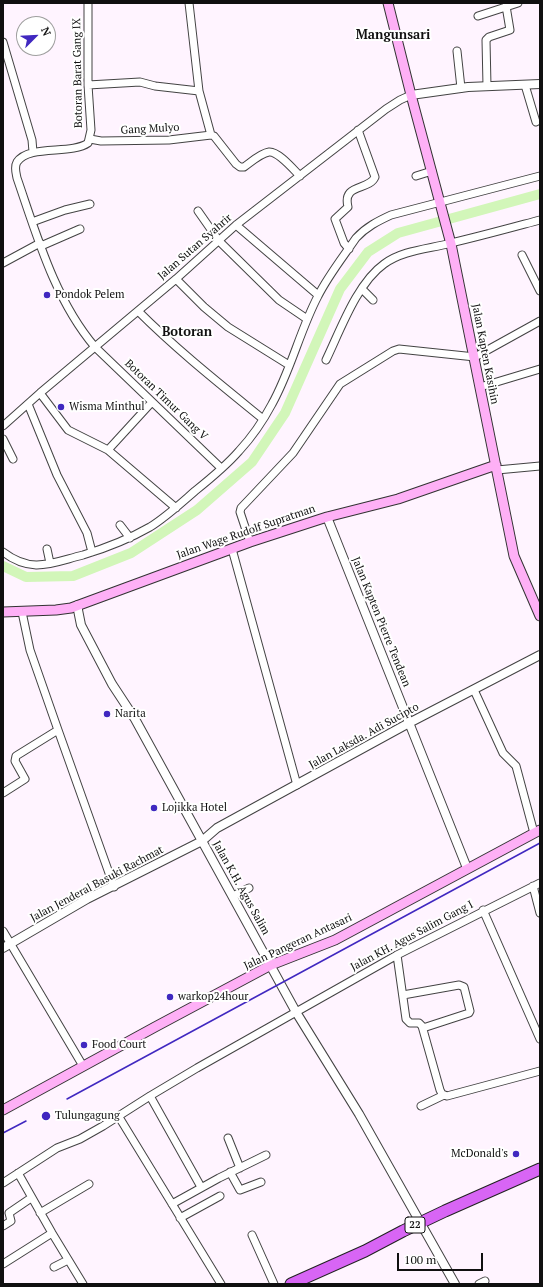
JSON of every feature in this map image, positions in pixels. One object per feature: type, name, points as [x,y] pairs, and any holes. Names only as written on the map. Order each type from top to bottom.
[{"type":"highway","name":"22","points":[[295,1283],[365,1252],[421,1222],[540,1169]]},
{"type":"main road","name":"Jalan Kapten Kasihin","points":[[388,3],[410,96],[451,242],[514,556],[540,616]]},
{"type":"main road","name":"Jalan Wage Rudolf Supratman","points":[[3,612],[71,608],[250,542],[327,517],[398,499],[496,468]]},
{"type":"main road","name":"Jalan Pangeran Antasari","points":[[3,1110],[271,965],[336,940],[537,831]]},
{"type":"street","name":"Botoran Barat Gang IX","points":[[88,3],[88,85],[91,130],[89,141]]},
{"type":"street","points":[[189,3],[199,91],[211,134],[240,167],[271,152],[277,154],[300,176]]},
{"type":"street","points":[[478,16],[502,5],[518,3]]},
{"type":"street","points":[[487,86],[486,40],[489,37],[510,30],[502,5]]},
{"type":"street","points":[[3,42],[32,140],[33,152],[79,148],[89,141]]},
{"type":"street","points":[[457,51],[461,88]]},
{"type":"street","points":[[88,85],[140,82],[155,86],[199,91]]},
{"type":"street","points":[[410,96],[461,88],[540,84]]},
{"type":"street","points":[[525,85],[536,122]]},
{"type":"street","name":"Jalan Sutan Syahrir","points":[[3,426],[236,226],[386,109],[400,100],[410,96]]},
{"type":"street","points":[[349,249],[344,243],[335,219],[348,207],[348,196],[356,188],[372,182],[375,177],[358,130]]},
{"type":"street","name":"Gang Mulyo","points":[[89,141],[169,140],[211,134]]},
{"type":"street","name":"Botoran Timur Gang V","points":[[33,152],[18,161],[16,170],[40,245],[65,302],[85,335],[95,348],[221,468]]},
{"type":"street","points":[[416,176],[432,171]]},
{"type":"street","points":[[3,552],[17,562],[24,564],[34,565],[50,563],[92,552],[130,538],[150,527],[176,508],[239,452],[264,419],[280,390],[307,319],[318,295],[356,238],[373,223],[391,215],[441,205],[540,176]]},
{"type":"street","points":[[32,222],[65,210],[90,204]]},
{"type":"street","points":[[198,211],[219,241],[279,300],[307,319]]},
{"type":"street","points":[[326,360],[347,314],[362,289],[384,264],[398,257],[425,249],[540,220]]},
{"type":"street","points":[[236,226],[318,295]]},
{"type":"street","points":[[3,263],[40,245],[80,229]]},
{"type":"street","points":[[522,255],[540,291]]},
{"type":"street","points":[[176,279],[204,307],[228,327],[289,365]]},
{"type":"street","points":[[362,289],[373,300]]},
{"type":"street","points":[[138,311],[163,336],[199,367],[264,419]]},
{"type":"street","points":[[250,542],[240,512],[241,508],[293,453],[340,384],[393,350],[410,346],[474,357],[540,321]]},
{"type":"street","points":[[480,387],[540,369]]},
{"type":"street","points":[[40,393],[68,430],[108,450],[176,508]]},
{"type":"street","points":[[108,450],[152,402]]},
{"type":"street","points":[[28,404],[57,475],[87,533],[92,552]]},
{"type":"street","points":[[3,438],[13,459]]},
{"type":"street","points":[[496,468],[540,466]]},
{"type":"street","name":"Jalan Kapten Pierre Tendean","points":[[327,517],[467,868]]},
{"type":"street","points":[[120,526],[130,538]]},
{"type":"street","points":[[47,549],[50,563]]},
{"type":"street","points":[[232,549],[297,785]]},
{"type":"street","name":"Jalan K.H. Agus Salim","points":[[78,605],[78,618],[81,625],[112,684],[135,719],[296,1012],[359,1114],[455,1284]]},
{"type":"street","points":[[22,612],[30,650],[114,886]]},
{"type":"street","name":"Jalan Laksda. Adi Sucipto","points":[[202,841],[217,828],[409,723],[540,655]]},
{"type":"street","points":[[474,690],[503,753],[516,766],[537,831]]},
{"type":"street","points":[[3,793],[25,779],[15,761],[16,756],[58,730]]},
{"type":"street","name":"Jalan Jenderal Basuki Rachmat","points":[[3,948],[88,899],[202,841]]},
{"type":"street","points":[[538,884],[540,913]]},
{"type":"street","name":"Jalan KH. Agus Salim Gang I","points":[[3,1183],[57,1148],[80,1139],[119,1117],[150,1096],[397,955],[483,910],[538,884]]},
{"type":"street","points":[[233,896],[249,888]]},
{"type":"street","points":[[483,910],[540,1039]]},
{"type":"street","points":[[3,931],[83,1066]]},
{"type":"street","points":[[397,955],[408,1021],[410,1023],[421,1024],[423,1028],[440,1090],[444,1095]]},
{"type":"street","points":[[403,995],[459,985],[464,987],[470,1011],[469,1013],[423,1028]]},
{"type":"street","points":[[421,1106],[444,1095],[447,1096],[540,1071]]},
{"type":"street","points":[[150,1096],[201,1187]]},
{"type":"street","points":[[119,1117],[221,1284]]},
{"type":"street","points":[[228,1138],[240,1168]]},
{"type":"street","points":[[172,1204],[201,1187],[266,1155]]},
{"type":"street","points":[[230,1172],[240,1190],[261,1182]]},
{"type":"street","points":[[18,1173],[40,1213],[83,1284]]},
{"type":"street","points":[[40,1213],[89,1184]]},
{"type":"street","points":[[180,1218],[220,1196]]},
{"type":"street","points":[[3,1226],[11,1221],[9,1213],[32,1198]]},
{"type":"street","points":[[3,1264],[52,1233]]},
{"type":"street","points":[[252,1234],[274,1284]]},
{"type":"street","points":[[54,1267],[68,1260]]},
{"type":"waterway","points":[[3,566],[26,577],[73,576],[131,553],[197,510],[252,462],[285,413],[340,289],[368,252],[398,233],[540,194]]},
{"type":"railway","points":[[67,1099],[540,843]]},
{"type":"railway","points":[[3,1133],[26,1121]]},
{"type":"place","name":"Pondok Pelem","points":[[47,295]]},
{"type":"place","name":"Wisma Minthul","points":[[61,407]]},
{"type":"place","name":"Narita","points":[[107,714]]},
{"type":"place","name":"Lojikka Hotel","points":[[154,808]]},
{"type":"place","name":"warkop24hour","points":[[170,997]]},
{"type":"place","name":"Food Court","points":[[84,1045]]},
{"type":"place","name":"Tulungagung","points":[[46,1116]]},
{"type":"place","name":"McDonald's","points":[[516,1154]]},
{"type":"district","name":"Mangunsari","points":[[393,35]]},
{"type":"district","name":"Botoran","points":[[187,332]]}]
